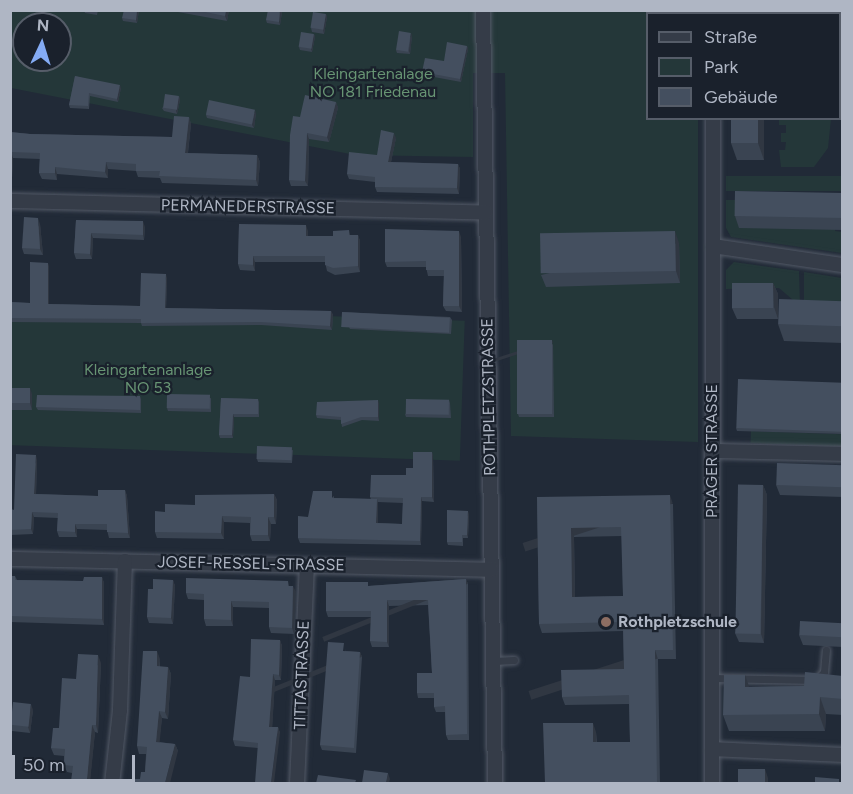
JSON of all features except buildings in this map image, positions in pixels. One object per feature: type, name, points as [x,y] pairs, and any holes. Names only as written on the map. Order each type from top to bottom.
[{"type":"street","name":"ROTHPLETZSTRASSE","points":[[483,10],[495,783]]},
{"type":"street","name":"PRAGER STRASSE","points":[[712,783],[713,120]]},
{"type":"street","name":"PERMANEDERSTRASSE","points":[[10,201],[486,213]]},
{"type":"street","points":[[713,246],[843,265]]},
{"type":"street","points":[[712,451],[843,454]]},
{"type":"street","name":"JOSEF-RESSEL-STRASSE","points":[[10,559],[492,570]]},
{"type":"street","points":[[112,783],[120,710],[125,561]]},
{"type":"street","name":"TITTASTRASSE","points":[[297,783],[307,566]]},
{"type":"street","points":[[712,749],[843,755]]},
{"type":"lane","points":[[712,678],[816,680],[824,672],[826,650]]},
{"type":"lane","points":[[493,661],[514,660]]},
{"type":"green space","name":"Kleingartenalage NO 181 Friedenau","points":[[10,11],[698,11],[646,12],[646,120],[698,120],[698,442],[511,436],[505,73],[473,73],[473,157],[355,155],[11,88]]},
{"type":"green space","points":[[779,120],[831,120],[828,148],[814,167],[781,167],[779,150],[785,150],[786,142],[781,142],[781,133],[786,133],[786,125],[779,125]]},
{"type":"green space","points":[[726,176],[842,176],[842,191],[726,191]]},
{"type":"green space","points":[[726,200],[739,200],[835,228],[835,231],[842,232],[842,253],[731,237],[726,228]]},
{"type":"green space","points":[[734,262],[799,271],[800,306],[779,288],[726,289],[726,270]]},
{"type":"green space","points":[[804,272],[842,278],[842,308],[804,307]]},
{"type":"green space","name":"Kleingartenanlage NO 53","points":[[11,305],[465,321],[460,461],[10,445]]},
{"type":"green space","points":[[751,431],[842,434],[842,446],[751,443]]},
{"type":"place","name":"Rothpletzschule","points":[[606,622]]}]
